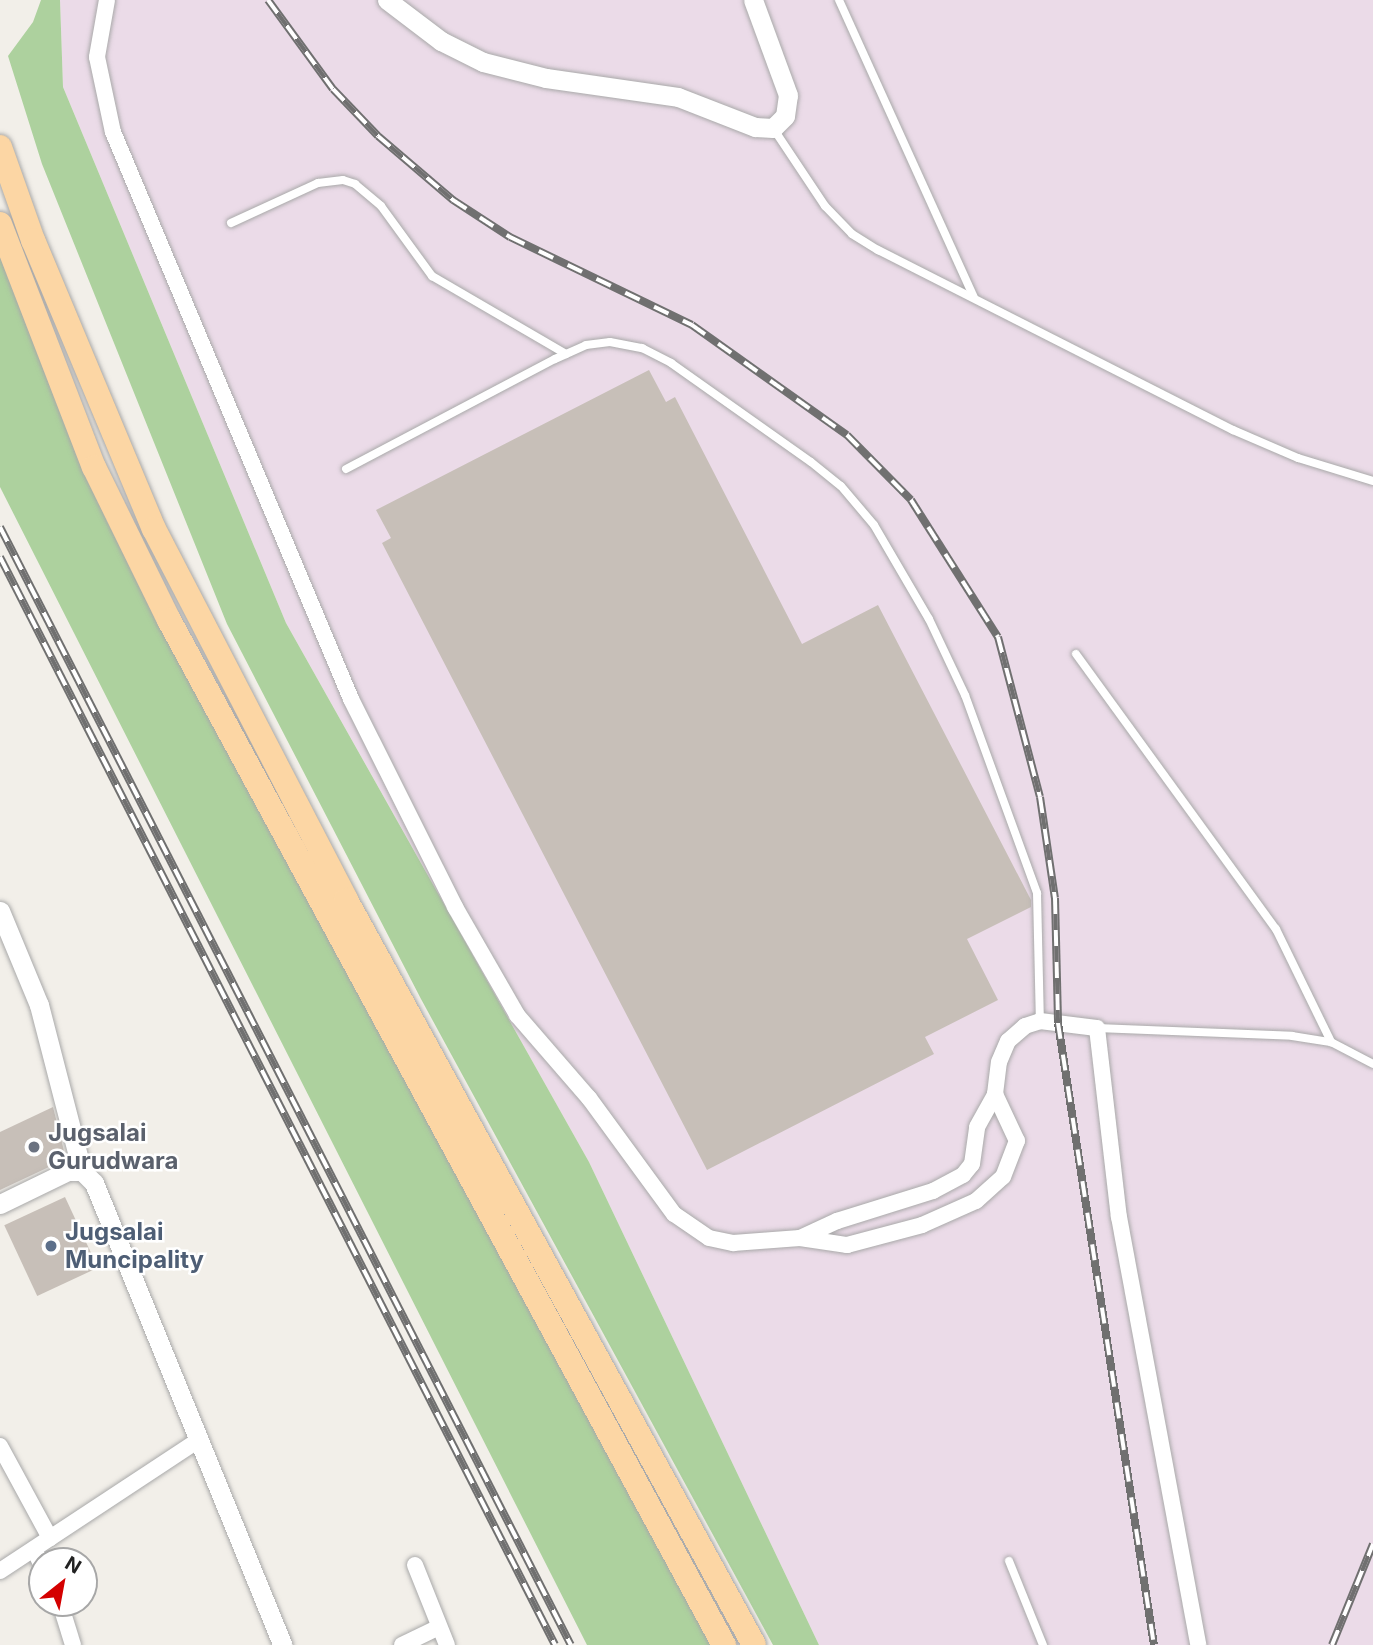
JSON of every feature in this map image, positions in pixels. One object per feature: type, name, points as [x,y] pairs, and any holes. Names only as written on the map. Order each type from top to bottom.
[{"type":"main road","points":[[0,147],[78,349],[161,541],[346,900],[754,1645]]},
{"type":"main road","points":[[0,224],[94,467],[169,620],[723,1645]]},
{"type":"street","points":[[107,0],[97,57],[113,131],[351,699],[455,907],[517,1015],[595,1106],[674,1214],[709,1238],[733,1243],[800,1238],[848,1245],[886,1238],[988,1195],[1003,1177],[1017,1141],[995,1094]]},
{"type":"street","points":[[387,0],[441,41],[483,62],[545,78],[678,97],[755,127],[773,128],[785,116],[788,95],[753,0]]},
{"type":"street","points":[[0,911],[38,1005],[82,1171],[94,1183],[283,1645]]},
{"type":"street","points":[[800,1238],[837,1221],[933,1191],[963,1175],[972,1164],[977,1127],[995,1094],[1008,1041],[1040,1021],[1097,1028],[1119,1217],[1198,1645]]},
{"type":"street","points":[[0,1204],[68,1171],[82,1171]]},
{"type":"street","points":[[37,1547],[200,1439]]},
{"type":"street","points":[[0,1446],[5,1467],[50,1538]]},
{"type":"street","points":[[0,1570],[28,1553]]},
{"type":"street","points":[[415,1565],[447,1645]]},
{"type":"street","points":[[64,1617],[73,1645]]},
{"type":"street","points":[[402,1645],[439,1627]]},
{"type":"lane","points":[[839,0],[975,298]]},
{"type":"lane","points":[[773,128],[825,206],[852,234],[1233,430],[1298,458],[1373,481]]},
{"type":"lane","points":[[231,223],[318,183],[343,180],[355,184],[381,206],[440,282],[566,354]]},
{"type":"lane","points":[[346,469],[566,354],[610,342],[642,348],[671,363],[811,461],[841,486],[874,525],[929,619],[965,695],[1026,856],[1037,893],[1040,1021]]},
{"type":"lane","points":[[1076,654],[1276,929],[1331,1042]]},
{"type":"lane","points":[[1097,1028],[1331,1042],[1373,1064]]},
{"type":"lane","points":[[1009,1561],[1043,1645]]},
{"type":"shaded area","points":[[60,0],[1373,0],[1373,1645],[819,1645],[589,1162],[286,623],[63,87]]},
{"type":"green space","points":[[41,0],[60,0],[63,87],[286,623],[589,1162],[819,1645],[773,1645],[421,999],[227,624],[42,164],[8,56],[33,22]]},
{"type":"green space","points":[[0,245],[93,477],[714,1645],[587,1645],[0,487]]},
{"type":"building","points":[[649,370],[666,402],[675,397],[802,644],[878,605],[1031,900],[1031,907],[967,939],[998,1000],[925,1037],[934,1054],[707,1170],[382,543],[391,538],[376,510]]},
{"type":"building","name":"Jugsalai Gurudwara","points":[[53,1107],[66,1159],[0,1190],[0,1132]]},
{"type":"building","name":"Jugsalai Muncipality","points":[[65,1197],[98,1268],[37,1296],[4,1225]]},
{"type":"railway","points":[[268,0],[333,89],[378,136],[453,200],[510,237],[692,325],[847,435],[911,500],[998,637],[1040,797],[1055,898],[1058,1023],[1154,1645]]},
{"type":"railway","points":[[0,527],[571,1645]]},
{"type":"railway","points":[[0,557],[555,1645]]},
{"type":"railway","points":[[1332,1645],[1373,1544]]},
{"type":"place","name":"Jugsalai Gurudwara","points":[[34,1147]]},
{"type":"place","name":"Jugsalai Muncipality","points":[[51,1246]]}]
